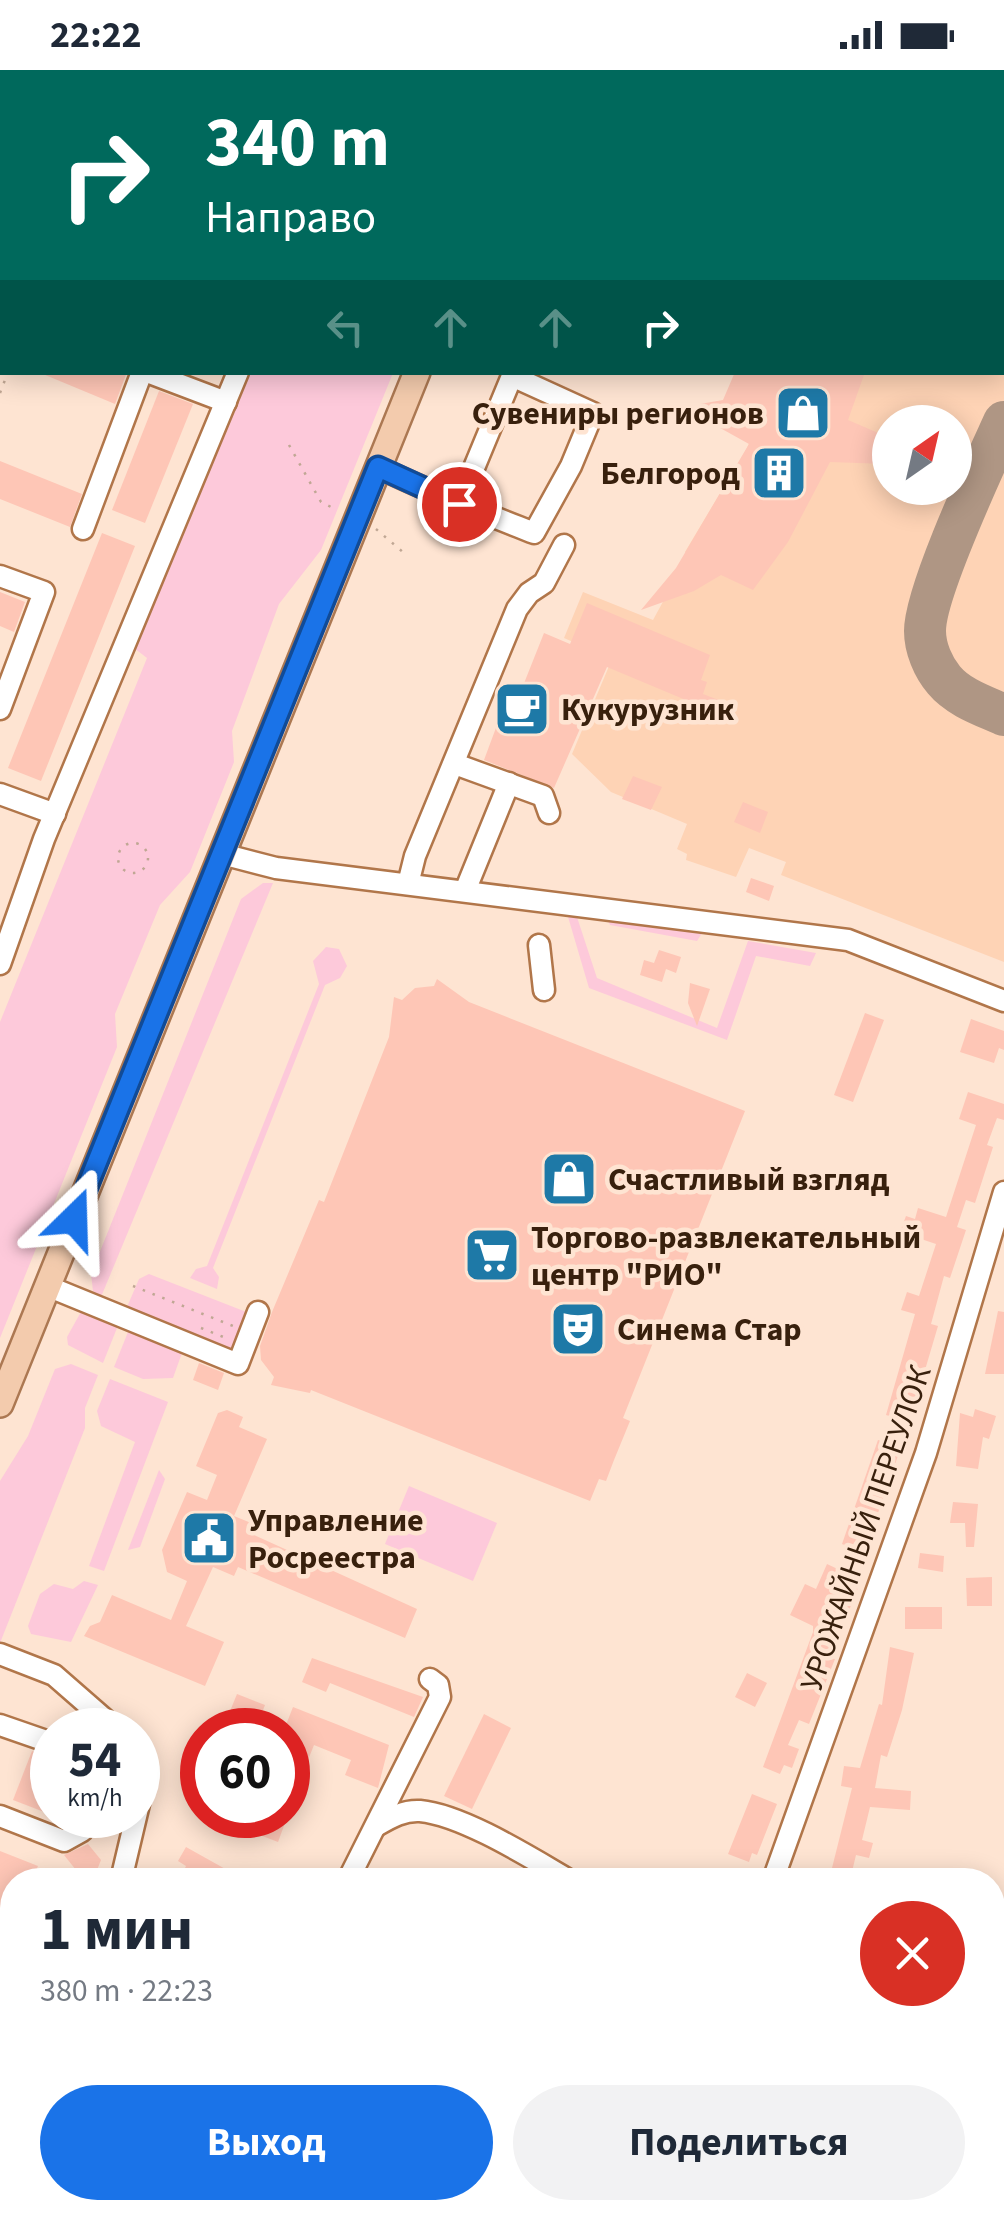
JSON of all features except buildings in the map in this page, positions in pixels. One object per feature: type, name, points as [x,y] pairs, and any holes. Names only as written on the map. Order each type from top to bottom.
[{"type":"main road","points":[[0,1404],[416,375]]},
{"type":"street","points":[[82,530],[143,375]]},
{"type":"street","points":[[152,375],[226,402]]},
{"type":"street","points":[[0,964],[54,814],[237,375]]},
{"type":"street","points":[[378,467],[459,504],[534,533],[572,466],[593,414],[512,376],[459,504]]},
{"type":"street","points":[[408,884],[415,856],[517,609],[529,593],[544,584],[564,545]]},
{"type":"street","points":[[0,576],[44,592],[0,709]]},
{"type":"street","points":[[456,764],[548,798],[549,813]]},
{"type":"street","points":[[465,891],[509,783]]},
{"type":"street","points":[[0,794],[54,814]]},
{"type":"street","points":[[222,854],[276,868],[848,940],[1004,1001]]},
{"type":"street","points":[[539,945],[544,990]]},
{"type":"street","name":"УРОЖАЙНЫЙ ПЕРЕУЛОК","points":[[777,1868],[926,1452],[1004,1192]]},
{"type":"street","points":[[47,1286],[127,1300],[238,1364],[258,1312]]},
{"type":"street","points":[[0,1654],[46,1672],[91,1708]]},
{"type":"street","points":[[354,1868],[440,1698],[438,1685],[430,1679]]},
{"type":"street","points":[[0,1725],[30,1736]]},
{"type":"street","points":[[374,1827],[396,1814],[419,1811],[464,1827],[545,1868]]},
{"type":"street","points":[[0,1816],[30,1828]]},
{"type":"street","points":[[124,1868],[131,1838]]},
{"type":"path","points":[[128,844],[139,845],[148,862],[140,871],[129,872],[120,865],[120,853],[128,844]]},
{"type":"path","points":[[127,1300],[250,1333]]},
{"type":"shaded area","points":[[245,375],[392,375],[321,550],[279,604],[232,731],[234,762],[190,872],[160,905],[115,1014],[117,1047],[0,1338],[0,1022],[147,658],[134,648]]},
{"type":"shaded area","name":"Белгород","points":[[778,375],[1004,375],[1004,962],[781,875],[786,862],[749,848],[736,877],[686,860],[687,854],[677,849],[687,824],[611,792],[572,754],[612,659],[564,638],[583,592],[653,620],[671,587],[700,564],[685,552],[747,448]]},
{"type":"shaded area","points":[[263,883],[273,883],[101,1297],[93,1291],[91,1274],[241,899]]},
{"type":"shaded area","points":[[566,910],[575,911],[597,978],[717,1028],[748,941],[816,953],[810,966],[756,956],[727,1040],[589,988]]},
{"type":"shaded area","points":[[606,917],[702,933],[697,941],[610,925]]},
{"type":"shaded area","points":[[326,947],[339,949],[347,966],[340,978],[325,985],[213,1268],[219,1277],[217,1289],[190,1278],[196,1269],[207,1266],[319,984],[313,961]]},
{"type":"shaded area","points":[[149,1274],[254,1315],[231,1357],[124,1314],[139,1279]]},
{"type":"shaded area","points":[[82,1310],[119,1323],[103,1363],[68,1345],[67,1337]]},
{"type":"shaded area","points":[[130,1327],[183,1350],[173,1378],[143,1379],[114,1367]]},
{"type":"shaded area","points":[[71,1364],[98,1375],[85,1408],[85,1428],[0,1643],[0,1481],[28,1436],[55,1369]]},
{"type":"shaded area","points":[[110,1379],[168,1402],[104,1571],[89,1566],[135,1442],[101,1426],[97,1411]]},
{"type":"shaded area","points":[[159,1470],[165,1479],[140,1547],[128,1550]]},
{"type":"shaded area","points":[[409,1486],[497,1523],[473,1581],[385,1544]]},
{"type":"shaded area","points":[[84,1581],[98,1585],[71,1642],[31,1634],[28,1626],[40,1594],[54,1584],[73,1589]]},
{"type":"taxiway","points":[[1004,422],[945,558],[925,631],[930,657],[944,680],[964,697],[1004,715]]},
{"type":"place","name":"Сувениры регионов","points":[[803,413]]},
{"type":"place","name":"Белгород","points":[[779,473]]},
{"type":"place","name":"Кукурузник","points":[[522,709]]},
{"type":"place","name":"Счастливый взгляд","points":[[569,1179]]},
{"type":"place","name":"Торгово-развлекательный центр \"РИО\"","points":[[492,1255]]},
{"type":"place","name":"Синема Стар","points":[[578,1329]]},
{"type":"place","name":"Управление Росреестра","points":[[209,1538]]},
{"type":"route","points":[[74,1219],[378,467],[459,504]]}]
